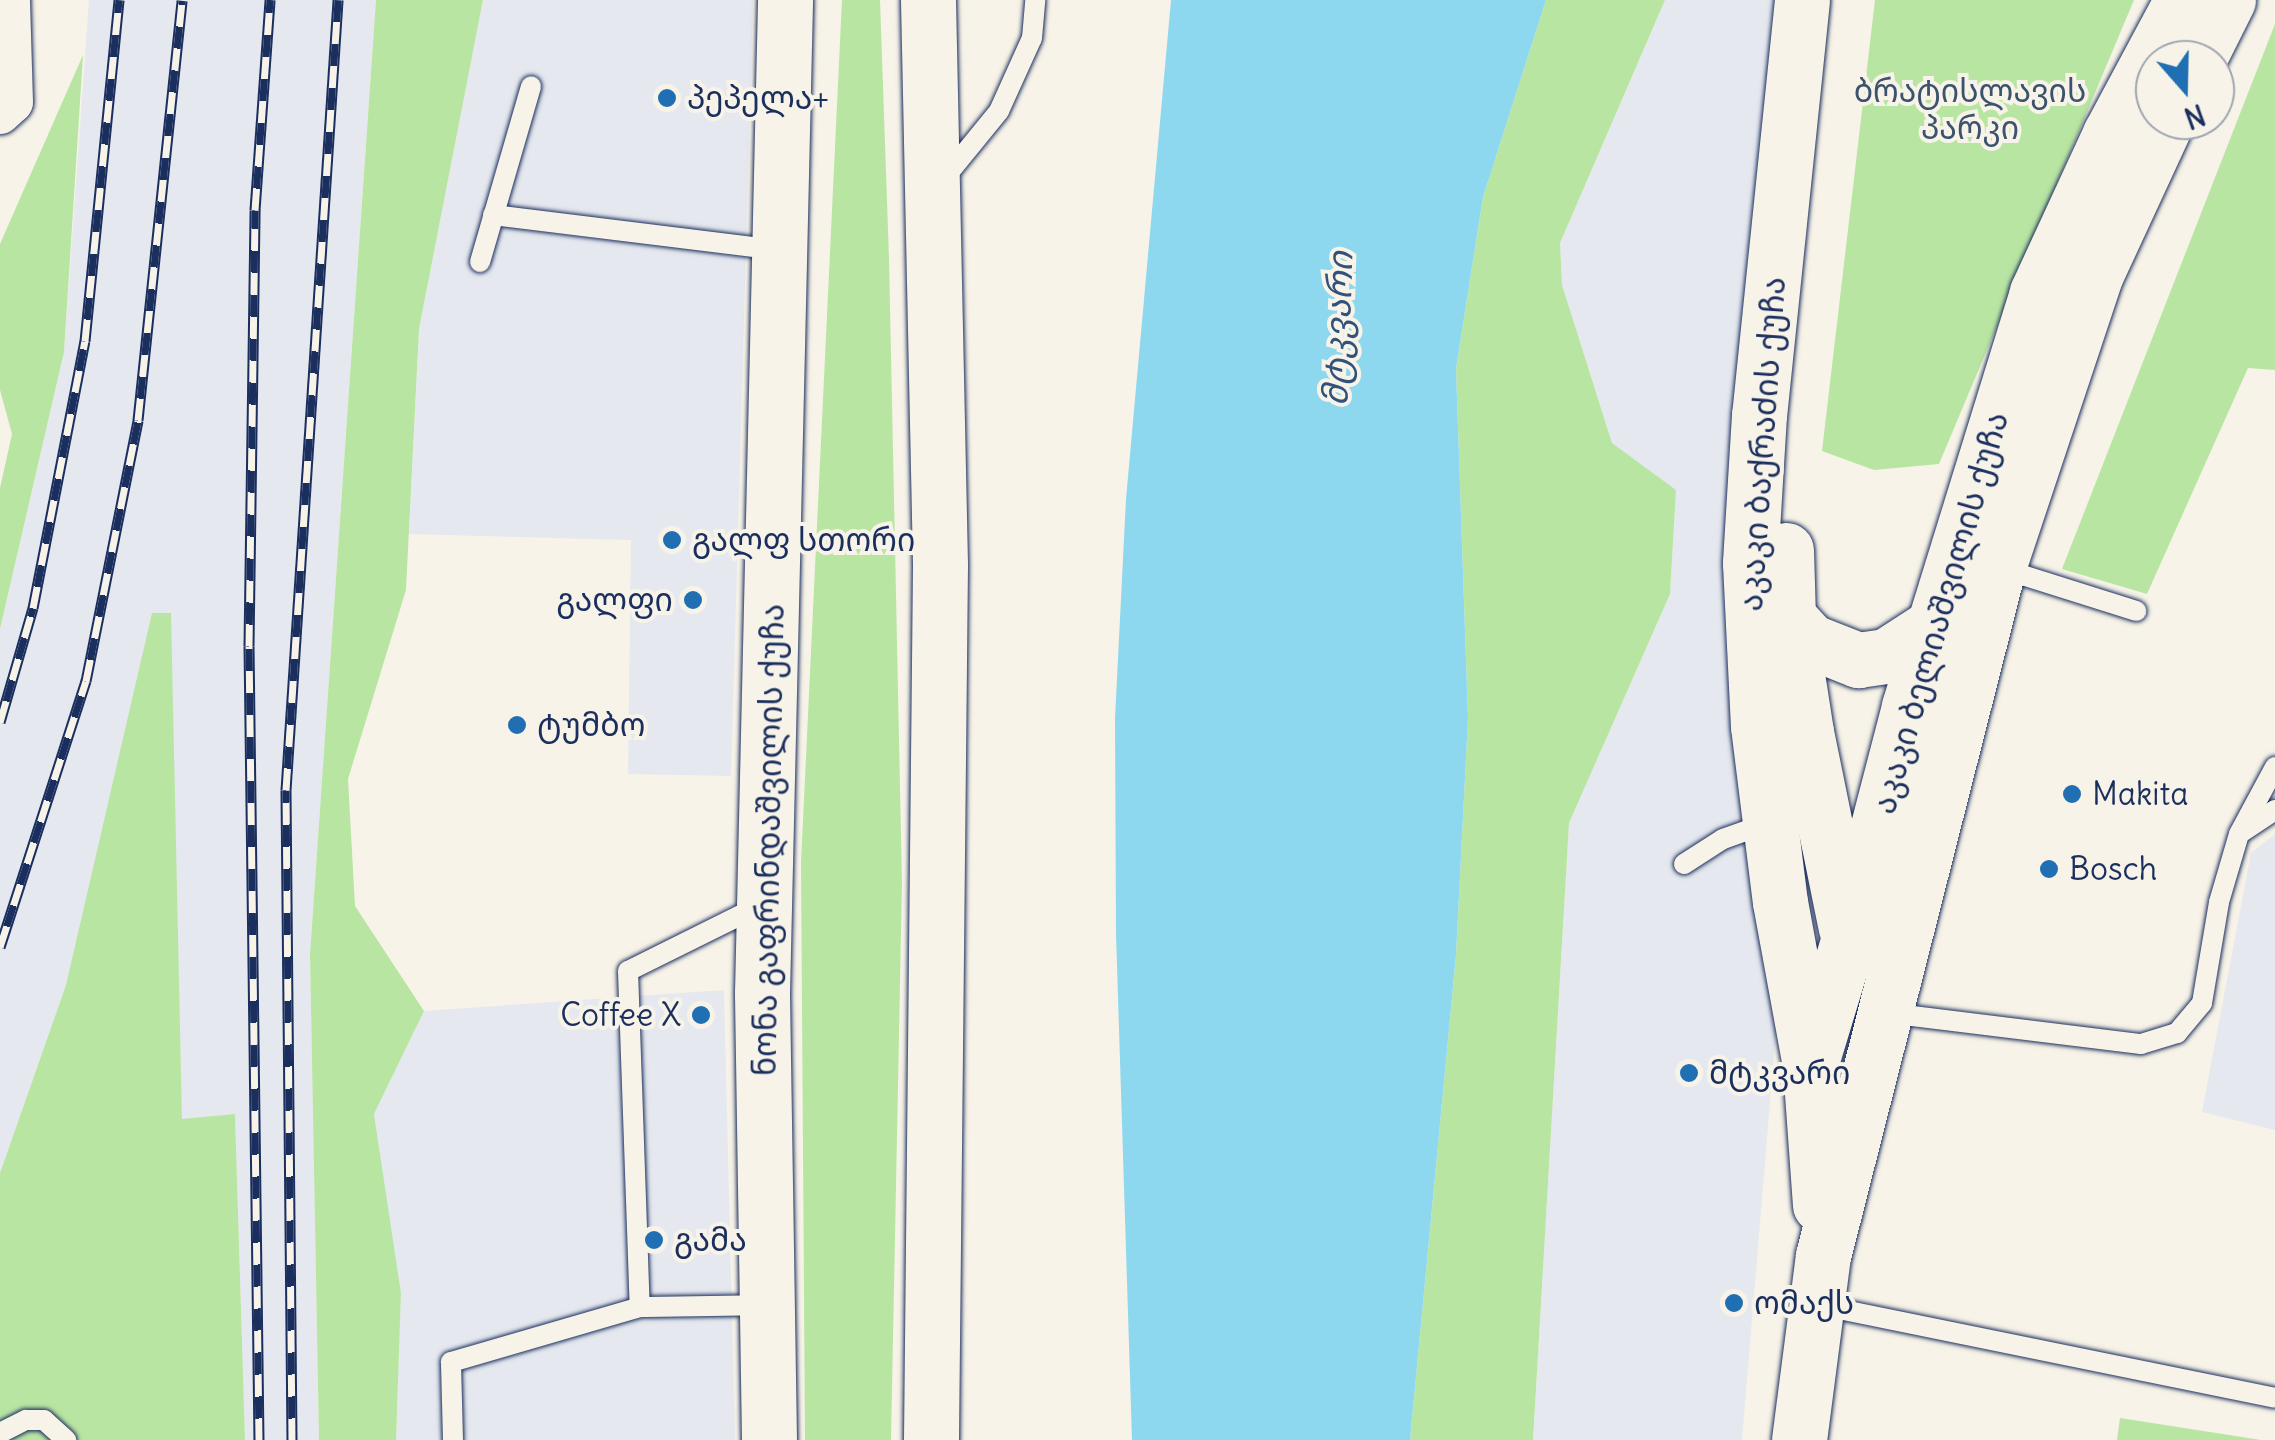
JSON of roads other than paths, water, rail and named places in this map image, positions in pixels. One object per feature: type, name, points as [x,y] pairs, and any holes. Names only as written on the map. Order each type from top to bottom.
[{"type":"main road","name":"ნონა გაფრინდაშვილის ქუჩა","points":[[769,1440],[765,903],[786,0]]},
{"type":"main road","points":[[928,0],[940,565],[931,1440]]},
{"type":"main road","name":"აკაკი ბაქრაძის ქუჩა","points":[[1802,0],[1758,415],[1750,563],[1758,726],[1810,1066]]},
{"type":"main road","name":"აკაკი ბაქრაძის ქუჩა","points":[[1839,0],[1783,462],[1788,617],[1848,941],[1881,1022]]},
{"type":"main road","name":"აკაკი ბელიაშვილის ქუჩა","points":[[1820,1280],[1810,1066],[1934,625],[2037,292],[2110,134],[2182,0]]},
{"type":"main road","points":[[2208,40],[2228,0]]},
{"type":"main road","name":"აკაკი ბელიაშვილის ქუჩა","points":[[1799,1440],[1820,1280],[1881,1022],[1998,568],[2096,274],[2158,140]]},
{"type":"main road","points":[[1788,617],[1810,641],[1834,654],[1858,660],[1886,656],[1934,625]]},
{"type":"street","points":[[6,107],[9,0]]},
{"type":"lane","points":[[934,190],[999,111],[1032,38],[1035,0]]},
{"type":"lane","points":[[480,262],[531,86]]},
{"type":"lane","points":[[493,215],[780,250]]},
{"type":"lane","points":[[1998,568],[2136,611]]},
{"type":"lane","points":[[1881,1022],[2141,1044],[2177,1033],[2202,1003],[2219,902],[2239,834],[2275,767]]},
{"type":"lane","points":[[2239,834],[2275,810]]},
{"type":"lane","points":[[1684,864],[1722,839],[1770,822]]},
{"type":"lane","points":[[640,1307],[628,972],[765,903]]},
{"type":"lane","points":[[1820,1280],[2275,1398]]},
{"type":"lane","points":[[453,1440],[451,1362],[640,1307],[767,1304]]},
{"type":"lane","points":[[0,1434],[26,1420],[44,1420],[66,1440]]},
{"type":"water","points":[[1171,0],[1546,0],[1483,197],[1456,369],[1468,718],[1456,955],[1410,1440],[1132,1440],[1116,934],[1115,718],[1126,499]]},
{"type":"railway","points":[[0,722],[33,608],[85,341],[119,0]]},
{"type":"railway","points":[[0,947],[86,681],[138,420],[182,0]]},
{"type":"railway","points":[[259,1440],[249,646],[255,210],[270,0]]},
{"type":"railway","points":[[292,1440],[286,790],[338,0]]},
{"type":"place","name":"პეპელა+","points":[[667,98]]},
{"type":"place","name":"გალფ სთორი","points":[[672,540]]},
{"type":"place","name":"გალფი","points":[[693,600]]},
{"type":"place","name":"ტუმბო","points":[[517,725]]},
{"type":"place","name":"Makita","points":[[2072,794]]},
{"type":"place","name":"Bosch","points":[[2049,869]]},
{"type":"place","name":"Coffee X","points":[[701,1015]]},
{"type":"place","name":"მტკვარი","points":[[1689,1073]]},
{"type":"place","name":"გამა","points":[[654,1240]]},
{"type":"place","name":"ომაქს","points":[[1734,1303]]},
{"type":"park label","name":"ბრატისლავის პარკი","points":[[1970,110]]}]
